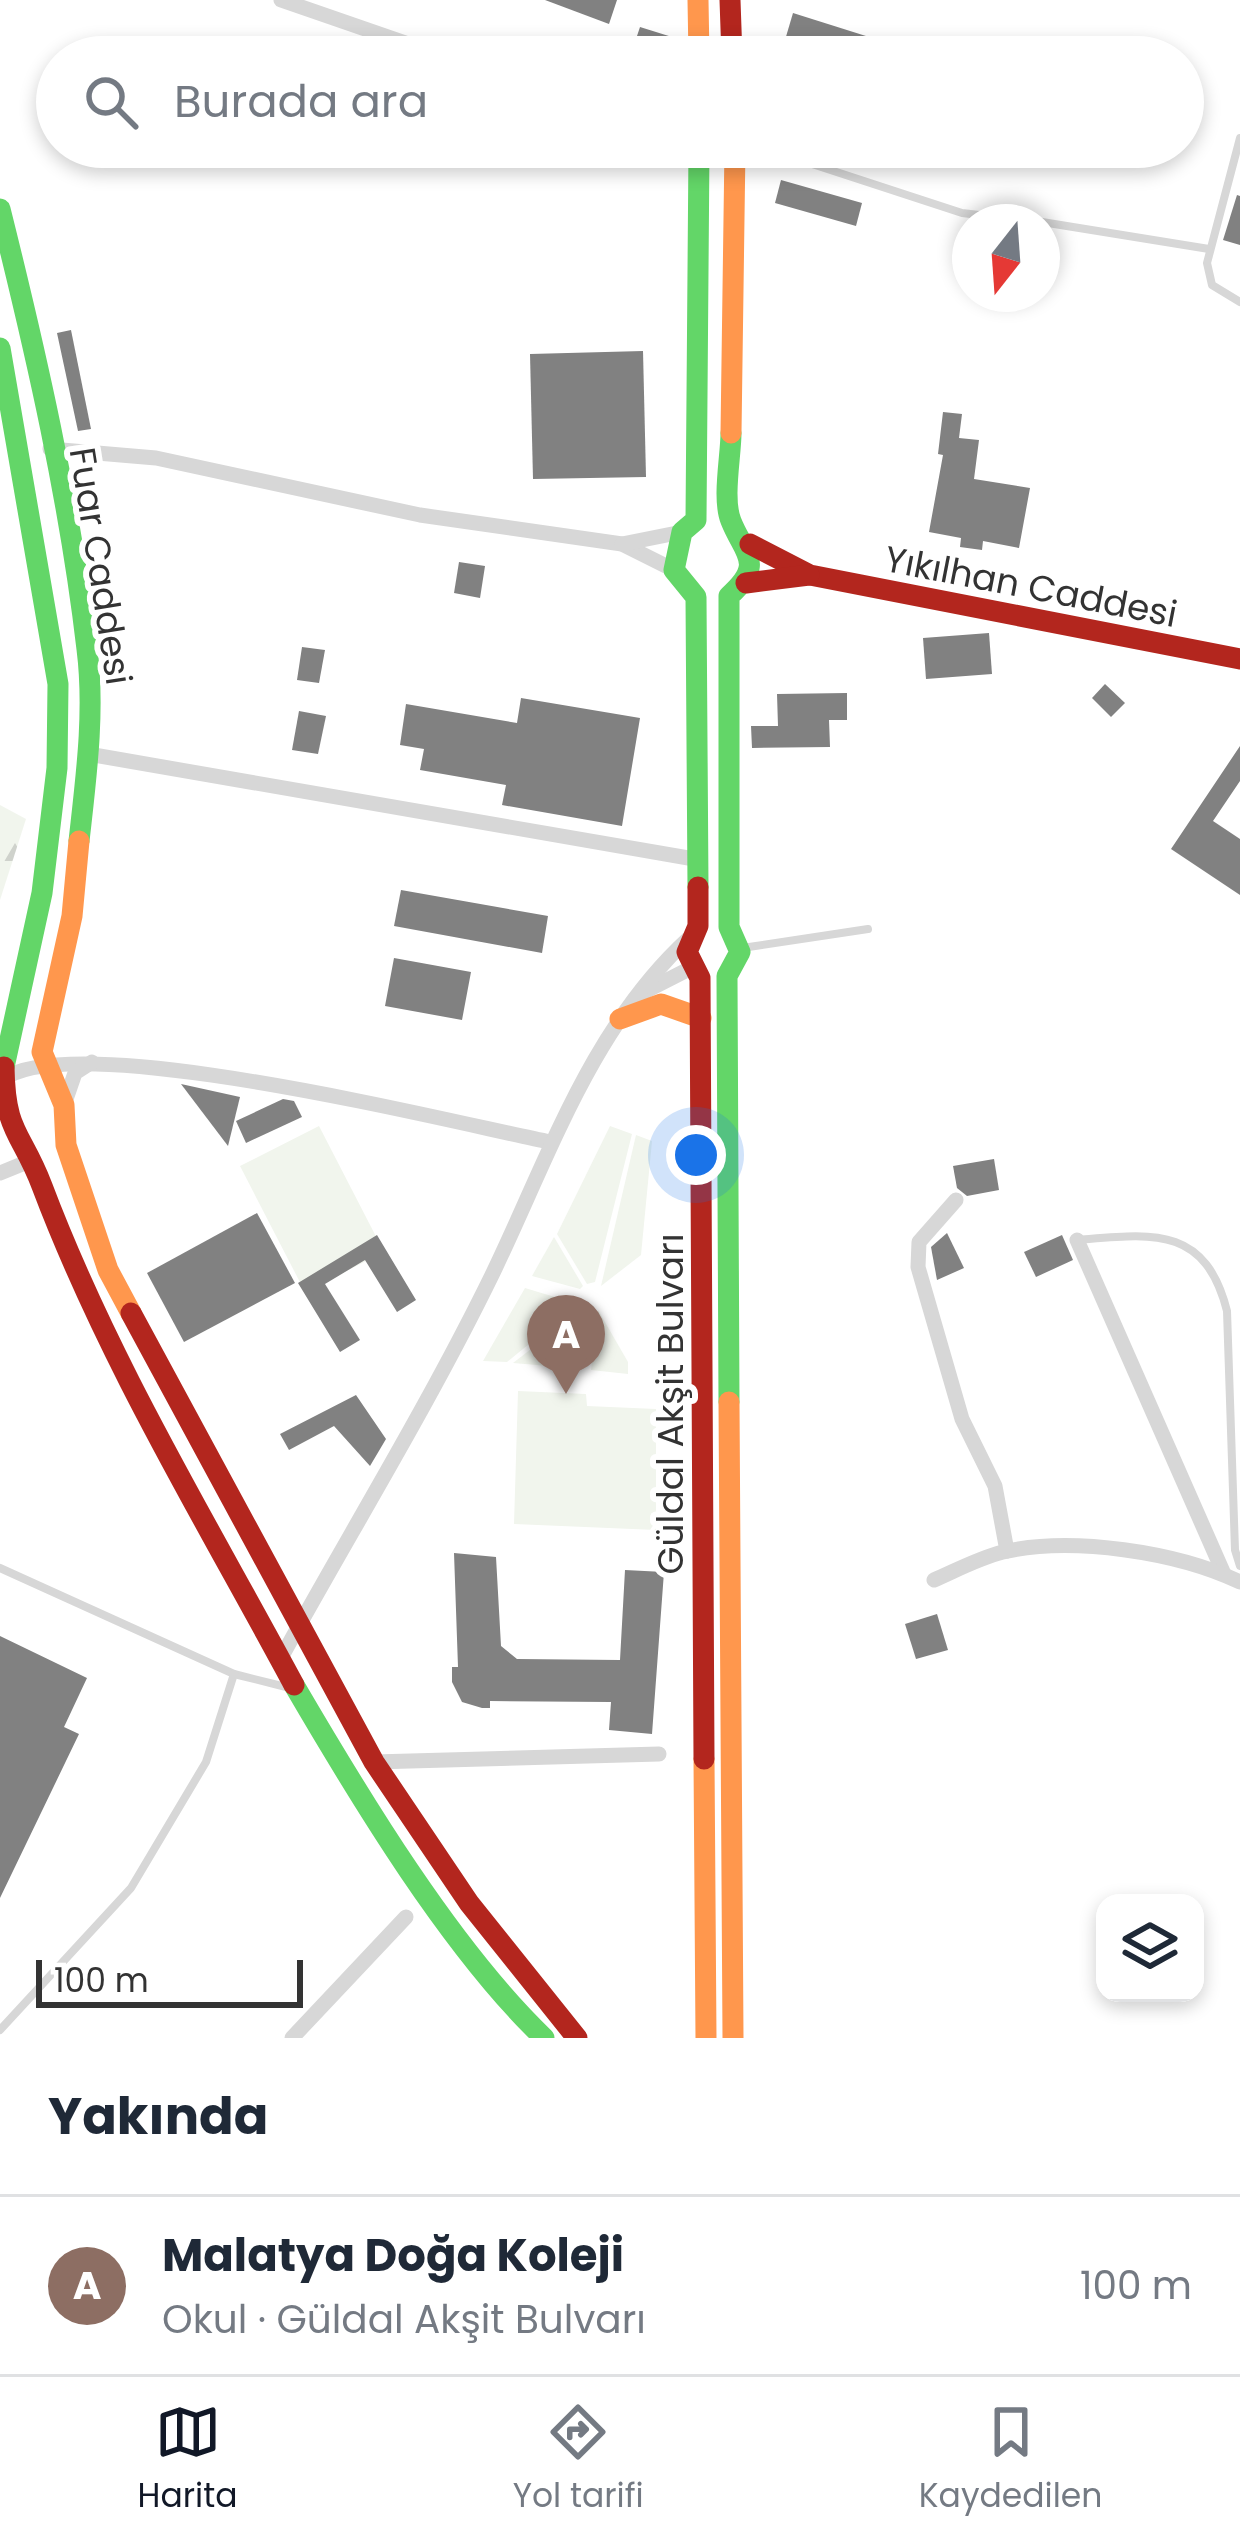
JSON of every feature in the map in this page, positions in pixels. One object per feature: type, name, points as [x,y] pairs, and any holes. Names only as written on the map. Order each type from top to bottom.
[{"type":"street","points":[[281,0],[385,36]]},
{"type":"street","points":[[698,0],[699,36]]},
{"type":"street","points":[[730,0],[731,36]]},
{"type":"street","points":[[674,570],[689,526],[698,168]]},
{"type":"street","points":[[735,168],[730,520],[750,544],[737,590],[729,927],[741,948]]},
{"type":"street","name":"Fuar Caddesi","points":[[0,209],[32,338],[88,652],[88,754],[72,916],[42,1037],[46,1065],[64,1105],[67,1145],[108,1270],[374,1762],[469,1903],[578,2038]]},
{"type":"street","points":[[0,348],[50,614],[58,718],[42,893],[4,1055],[2,1080],[11,1134],[32,1160],[84,1297],[297,1690],[426,1890],[518,2013],[544,2038]]},
{"type":"street","points":[[50,449],[156,458],[421,515],[622,544],[674,570],[696,596],[737,590]]},
{"type":"street","points":[[622,544],[730,520]]},
{"type":"street","name":"Yıkılhan Caddesi","points":[[750,544],[810,575],[1240,659]]},
{"type":"street","name":"Yıkılhan Caddesi","points":[[737,590],[810,575]]},
{"type":"street","name":"Güldal Akşit Bulvarı","points":[[696,596],[700,860],[693,933],[701,1018],[706,2038]]},
{"type":"street","points":[[88,754],[700,860]]},
{"type":"street","points":[[281,1658],[491,1276],[550,1142],[620,1019],[647,976],[693,933],[729,927]]},
{"type":"street","name":"Güldal Akşit Bulvarı","points":[[733,2038],[727,976],[738,963],[741,948]]},
{"type":"street","points":[[633,999],[696,973],[727,976]]},
{"type":"street","points":[[620,1019],[662,1000],[679,1002],[701,1018]]},
{"type":"street","points":[[2,1080],[46,1065],[95,1061],[292,1091],[550,1142]]},
{"type":"street","points":[[64,1105],[75,1073],[95,1061]]},
{"type":"street","points":[[0,1173],[32,1160],[52,1161],[67,1145]]},
{"type":"street","points":[[956,1200],[927,1229],[917,1251],[918,1267],[962,1419],[995,1486],[1007,1551]]},
{"type":"street","points":[[1077,1240],[1235,1574]]},
{"type":"street","points":[[934,1580],[1007,1551],[1147,1551],[1235,1574]]},
{"type":"street","points":[[374,1762],[659,1754]]},
{"type":"street","points":[[292,2038],[406,1917]]},
{"type":"lane","points":[[1240,138],[1209,249],[1212,285],[1240,302]]},
{"type":"lane","points":[[824,168],[952,210]]},
{"type":"lane","points":[[1060,225],[1209,249]]},
{"type":"lane","points":[[741,948],[868,929]]},
{"type":"lane","points":[[1077,1240],[1154,1233],[1206,1261],[1219,1279],[1227,1311],[1235,1574]]},
{"type":"lane","points":[[0,1568],[234,1675],[297,1690]]},
{"type":"lane","points":[[0,2030],[131,1888],[206,1762],[234,1675]]},
{"type":"green space","points":[[0,805],[26,819],[0,900]]},
{"type":"green space","points":[[319,1126],[384,1252],[305,1292],[240,1166]]},
{"type":"green space","points":[[610,1126],[632,1134],[595,1282],[587,1284],[557,1234]]},
{"type":"green space","points":[[636,1135],[652,1141],[641,1255],[601,1286]]},
{"type":"green space","points":[[554,1237],[583,1286],[580,1289],[532,1276]]},
{"type":"green space","points":[[525,1288],[578,1304],[507,1362],[483,1361]]},
{"type":"green space","points":[[582,1310],[588,1311],[584,1369],[513,1363]]},
{"type":"green space","points":[[598,1310],[628,1362],[628,1374],[591,1370]]},
{"type":"green space","points":[[518,1391],[586,1394],[587,1406],[656,1409],[656,1530],[514,1524]]},
{"type":"building","points":[[545,0],[617,0],[609,24]]},
{"type":"building","points":[[793,13],[866,36],[786,36]]},
{"type":"building","points":[[640,27],[669,36],[637,36]]},
{"type":"building","points":[[781,180],[862,203],[856,226],[775,203]]},
{"type":"building","points":[[1240,196],[1240,245],[1223,240]]},
{"type":"building","points":[[71,330],[91,429],[78,431],[57,333]]},
{"type":"building","points":[[643,351],[646,477],[533,479],[530,354]]},
{"type":"building","points":[[943,412],[962,414],[959,438],[979,440],[974,479],[1030,488],[1019,548],[983,541],[982,550],[960,547],[961,538],[929,532],[943,455],[938,454]]},
{"type":"building","points":[[459,562],[485,566],[480,598],[454,593]]},
{"type":"building","points":[[989,633],[992,674],[926,679],[923,638]]},
{"type":"building","points":[[302,647],[325,650],[319,683],[297,680]]},
{"type":"building","points":[[1105,684],[1125,703],[1111,717],[1092,698]]},
{"type":"building","points":[[847,693],[847,720],[829,720],[830,747],[752,748],[751,726],[778,726],[777,694]]},
{"type":"building","points":[[521,698],[640,718],[622,826],[502,805],[506,785],[420,770],[424,749],[400,745],[406,704],[517,723]]},
{"type":"building","points":[[299,711],[326,716],[318,754],[292,750]]},
{"type":"building","points":[[1240,746],[1240,781],[1213,821],[1240,839],[1240,895],[1171,849]]},
{"type":"building","points":[[401,890],[548,916],[542,953],[394,926]]},
{"type":"building","points":[[394,958],[471,972],[462,1020],[385,1006]]},
{"type":"building","points":[[181,1084],[240,1097],[228,1146]]},
{"type":"building","points":[[283,1099],[294,1101],[302,1117],[246,1143],[236,1121]]},
{"type":"building","points":[[994,1159],[999,1190],[967,1196],[957,1188],[953,1166]]},
{"type":"building","points":[[257,1213],[295,1283],[184,1342],[147,1273]]},
{"type":"building","points":[[947,1233],[964,1268],[937,1280],[931,1247]]},
{"type":"building","points":[[377,1235],[416,1300],[397,1312],[365,1260],[325,1284],[360,1340],[340,1352],[298,1283]]},
{"type":"building","points":[[1062,1235],[1073,1260],[1036,1277],[1024,1252]]},
{"type":"building","points":[[356,1395],[386,1439],[370,1466],[334,1426],[289,1450],[280,1434]]},
{"type":"building","points":[[454,1553],[496,1557],[501,1646],[517,1659],[620,1660],[625,1570],[664,1572],[652,1734],[609,1730],[611,1702],[490,1701],[490,1708],[482,1708],[462,1702],[452,1682],[452,1667],[458,1667]]},
{"type":"building","points":[[937,1614],[948,1650],[916,1659],[905,1624]]},
{"type":"building","points":[[0,1636],[87,1678],[64,1727],[79,1734],[0,1898]]},
{"type":"traffic: fast","points":[[698,887],[696,597],[674,570],[682,532],[696,520],[699,168]]},
{"type":"traffic: fast","points":[[0,209],[51,428],[87,649],[90,721],[79,841]]},
{"type":"traffic: fast","points":[[0,348],[58,684],[57,768],[42,893],[4,1067]]},
{"type":"traffic: fast","points":[[729,1402],[727,976],[740,952],[729,927],[729,596],[749,566],[728,512],[731,433]]},
{"type":"traffic: fast","points":[[294,1685],[441,1917],[544,2038]]},
{"type":"traffic: slow","points":[[698,0],[699,36]]},
{"type":"traffic: slow","points":[[731,433],[735,168]]},
{"type":"traffic: slow","points":[[79,841],[72,916],[42,1052],[64,1105],[66,1145],[108,1270],[131,1313]]},
{"type":"traffic: slow","points":[[620,1019],[661,1004],[701,1018]]},
{"type":"traffic: slow","points":[[729,1402],[733,2038]]},
{"type":"traffic: slow","points":[[704,1759],[706,2038]]},
{"type":"traffic: jam","points":[[730,0],[731,36]]},
{"type":"traffic: jam","points":[[750,544],[810,575],[1240,659]]},
{"type":"traffic: jam","points":[[746,583],[809,575]]},
{"type":"traffic: jam","points":[[698,887],[698,926],[687,952],[700,978],[704,1759]]},
{"type":"traffic: jam","points":[[4,1067],[11,1120],[97,1315],[294,1685]]},
{"type":"traffic: jam","points":[[131,1313],[374,1762],[469,1903],[577,2038]]},
{"type":"place","name":"Malatya Doğa Koleji","points":[[566,1394]]}]
